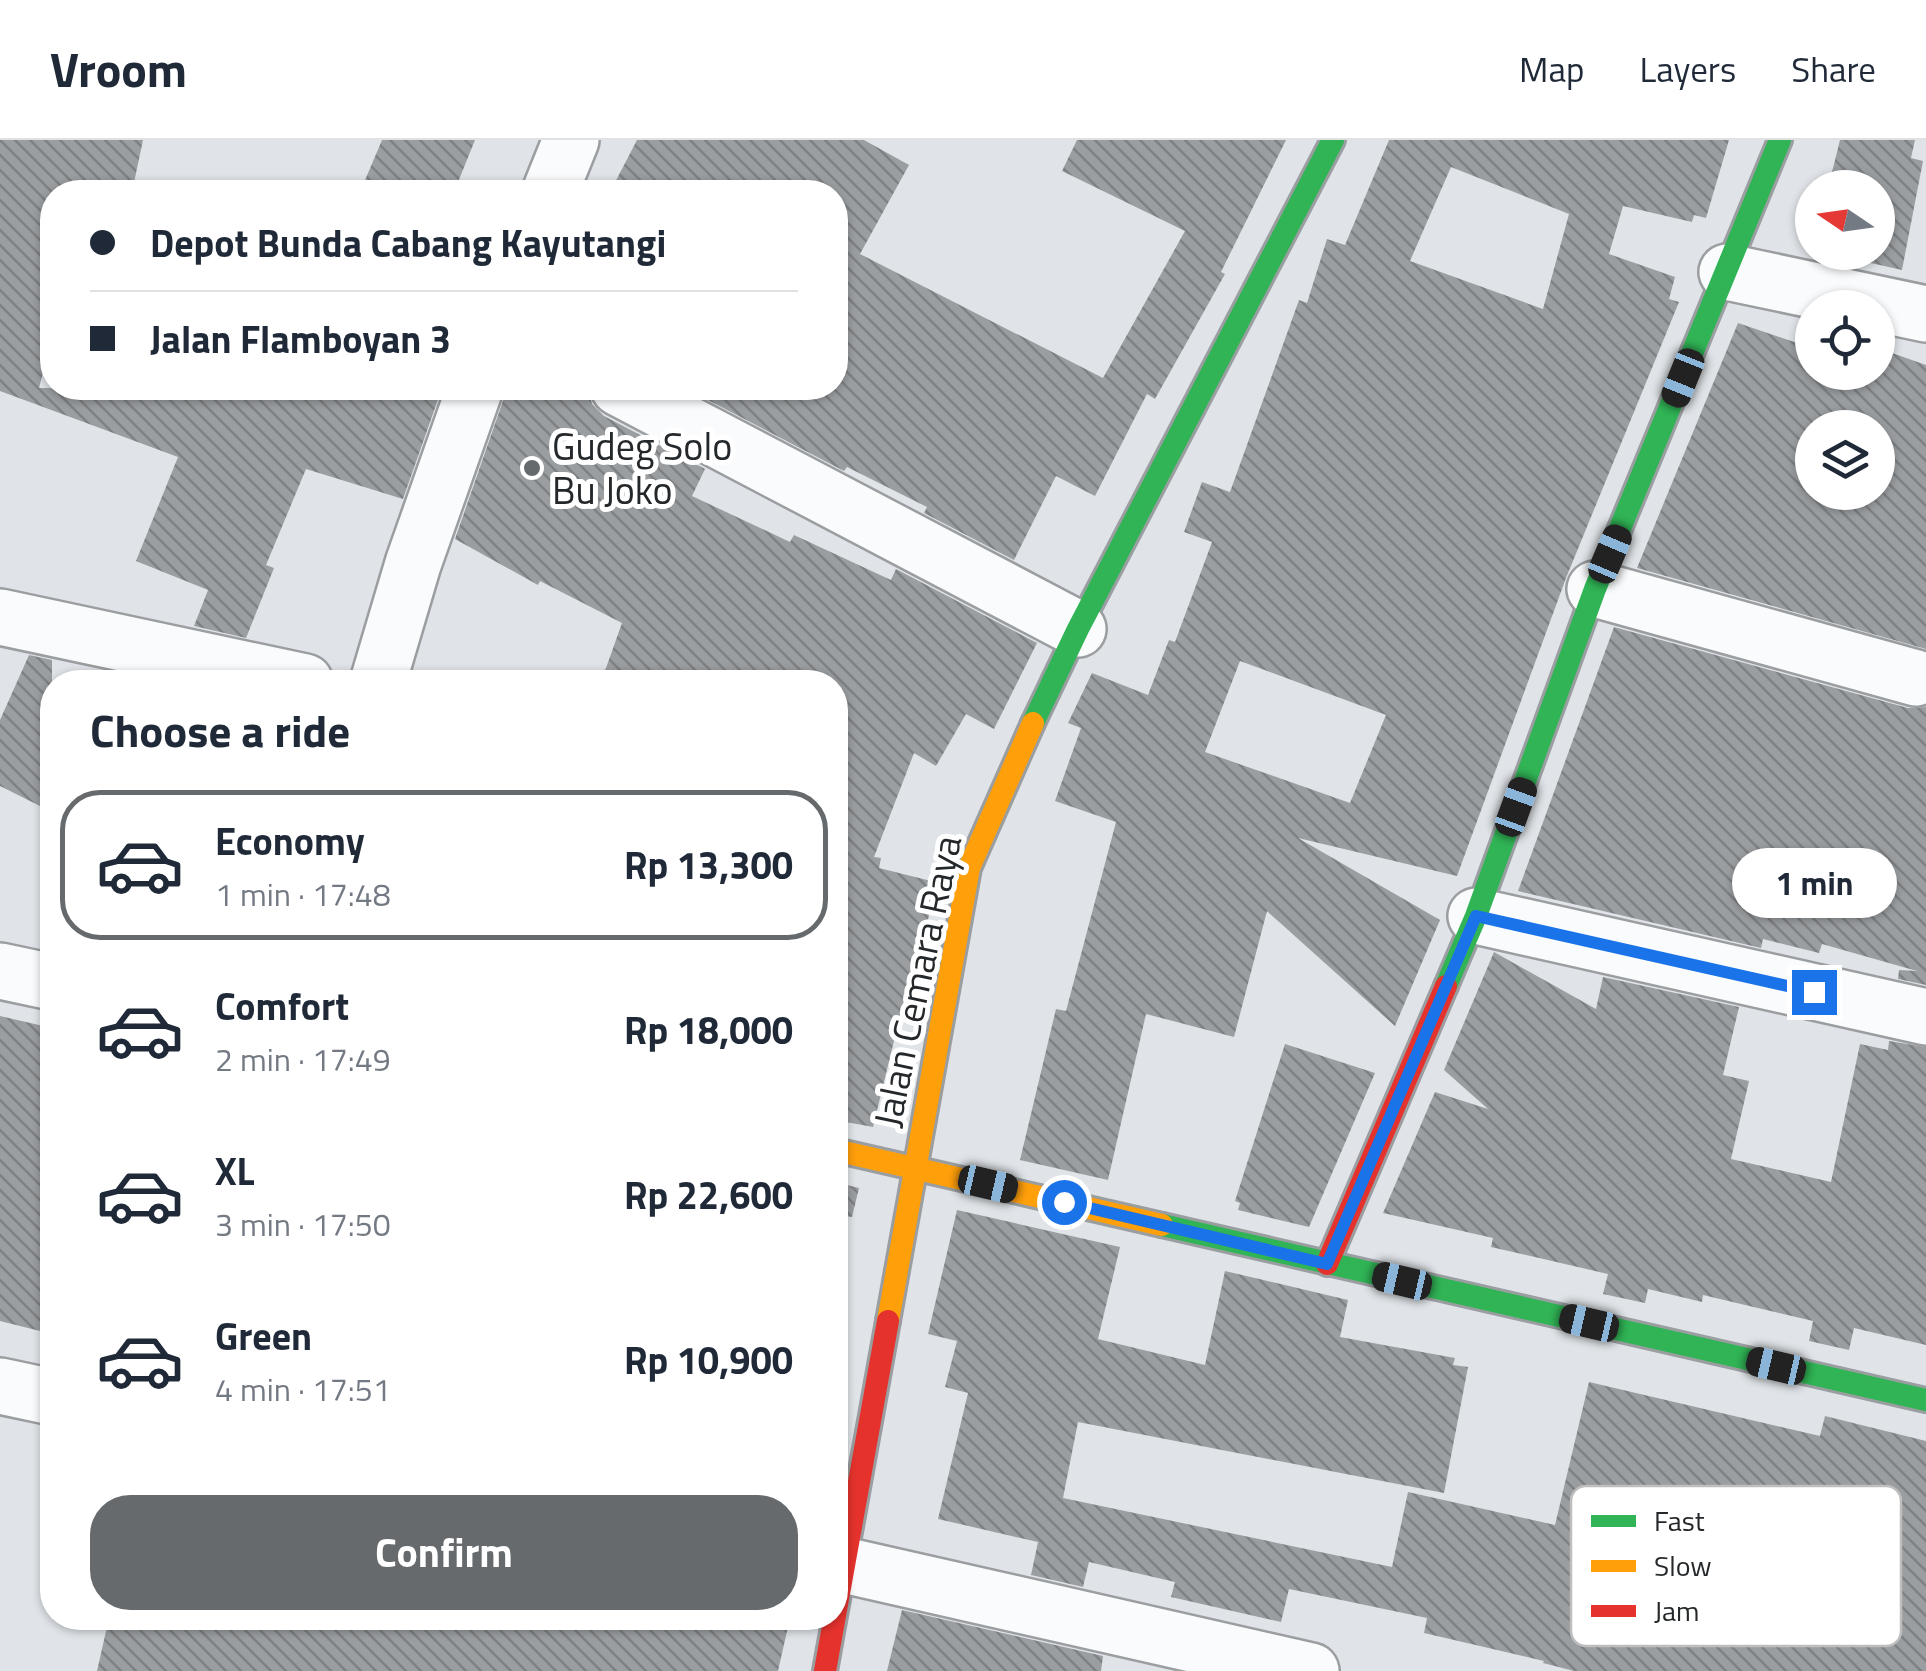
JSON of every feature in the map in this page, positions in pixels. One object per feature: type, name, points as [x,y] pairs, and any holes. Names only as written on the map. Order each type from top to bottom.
[{"type":"street","points":[[555,180],[571,140]]},
{"type":"street","name":"Jalan Cemara Raya","points":[[848,1521],[969,868],[1078,628],[1332,140]]},
{"type":"street","points":[[1327,1264],[1476,916],[1595,589],[1780,140]]},
{"type":"street","points":[[1727,272],[1926,314]]},
{"type":"street","points":[[382,670],[413,564],[471,400]]},
{"type":"street","points":[[642,400],[1078,628]]},
{"type":"street","points":[[1595,589],[1916,678]]},
{"type":"street","points":[[0,617],[249,670]]},
{"type":"street","points":[[1476,916],[1926,1016]]},
{"type":"street","points":[[0,971],[40,979]]},
{"type":"street","points":[[848,1153],[1926,1400]]},
{"type":"street","points":[[0,1386],[40,1394]]},
{"type":"street","points":[[848,1567],[1311,1671]]},
{"type":"street","name":"Jalan Cemara Raya","points":[[825,1671],[831,1630]]},
{"type":"building","points":[[0,140],[143,140],[135,180],[40,180],[40,400],[438,400],[403,499],[306,469],[266,565],[274,568],[246,638],[194,626],[208,590],[136,561],[178,457],[0,391]]},
{"type":"building","points":[[382,140],[475,140],[459,180],[365,180]]},
{"type":"building","points":[[637,140],[864,140],[909,165],[860,254],[1103,378],[1185,231],[1062,171],[1077,140],[1286,140],[1221,272],[1225,274],[1155,399],[1147,394],[1095,496],[1056,476],[1014,560],[924,513],[927,507],[847,467],[844,471],[708,400],[848,400],[848,180],[616,180]]},
{"type":"building","points":[[1389,140],[1729,140],[1706,218],[1694,215],[1692,222],[1623,206],[1609,254],[1675,277],[1669,299],[1679,302],[1566,578],[1457,876],[1298,838],[1440,920],[1395,1026],[1267,911],[1234,1037],[1146,1014],[1108,1180],[1020,1160],[1056,1009],[1066,1011],[1116,822],[1055,801],[1081,728],[1068,723],[1092,673],[1148,695],[1169,640],[1175,642],[1212,542],[1184,532],[1202,482],[1230,492],[1299,300],[1307,303],[1327,239],[1345,245]],"holes":[[[1451,167],[1569,214],[1543,309],[1410,261]],[[1240,661],[1386,715],[1350,803],[1205,752]]]},
{"type":"building","points":[[1840,140],[1915,140],[1911,158],[1923,161],[1902,270],[1895,268],[1895,170],[1832,170]]},
{"type":"building","points":[[1738,323],[1795,342],[1795,390],[1895,390],[1895,354],[1926,365],[1926,649],[1637,568]]},
{"type":"building","points":[[503,400],[591,400],[604,416],[705,469],[692,496],[790,542],[794,535],[891,580],[896,569],[1037,643],[994,729],[966,714],[936,766],[914,753],[874,857],[881,858],[879,868],[935,882],[924,942],[915,976],[910,975],[873,1127],[848,1122],[848,670],[605,670],[622,623],[540,581],[538,585],[455,539]]},
{"type":"building","points":[[1614,627],[1908,708],[1926,707],[1926,985],[1898,979],[1899,970],[1917,971],[1822,944],[1819,953],[1763,939],[1761,948],[1518,891]]},
{"type":"building","points":[[29,655],[52,660],[52,670],[40,670],[40,806],[0,786],[0,720]]},
{"type":"building","points":[[1494,952],[1596,1009],[1603,977],[1739,1007],[1723,1075],[1749,1081],[1731,1159],[1831,1182],[1860,1044],[1888,1050],[1889,1041],[1926,1047],[1926,1345],[1854,1328],[1849,1350],[1809,1341],[1813,1321],[1703,1295],[1702,1302],[1648,1289],[1645,1303],[1603,1294],[1608,1274],[1491,1247],[1493,1238],[1383,1213],[1435,1092],[1488,1109],[1444,1070]]},
{"type":"building","points":[[0,1016],[40,1025],[40,1331],[0,1321]]},
{"type":"building","points":[[1285,1044],[1375,1073],[1309,1227],[1238,1210],[1240,1203],[1235,1201]]},
{"type":"building","points":[[848,1185],[859,1188],[852,1217],[848,1217]]},
{"type":"building","points":[[957,1210],[1120,1247],[1098,1339],[1205,1365],[1225,1271],[1348,1300],[1340,1337],[1455,1358],[1453,1365],[1468,1367],[1444,1493],[1078,1422],[1063,1498],[1392,1567],[1408,1492],[1555,1525],[1589,1382],[1820,1436],[1825,1416],[1926,1441],[1926,1671],[1574,1671],[1424,1633],[1427,1618],[1289,1589],[1281,1622],[1171,1597],[1175,1582],[1089,1562],[1083,1587],[1031,1575],[1038,1542],[938,1519],[968,1393],[945,1387],[957,1341],[928,1334]]},
{"type":"building","points":[[902,1610],[1103,1656],[1101,1671],[887,1671]]},
{"type":"building","points":[[106,1630],[787,1630],[778,1671],[97,1671]]},
{"type":"traffic: fast","points":[[1033,723],[1333,140]]},
{"type":"traffic: fast","points":[[1446,986],[1476,916],[1595,589],[1780,140]]},
{"type":"traffic: fast","points":[[1162,1225],[1926,1400]]},
{"type":"traffic: slow","points":[[888,1321],[969,868],[1033,723]]},
{"type":"traffic: slow","points":[[848,1153],[1162,1225]]},
{"type":"traffic: jam","points":[[1327,1264],[1446,986]]},
{"type":"traffic: jam","points":[[848,1543],[888,1321]]},
{"type":"traffic: jam","points":[[825,1671],[832,1630]]},
{"type":"place","name":"Gudeg Solo Bu Joko","points":[[532,468]]},
{"type":"route","points":[[1064,1202],[1327,1264],[1476,916],[1814,992]]}]
